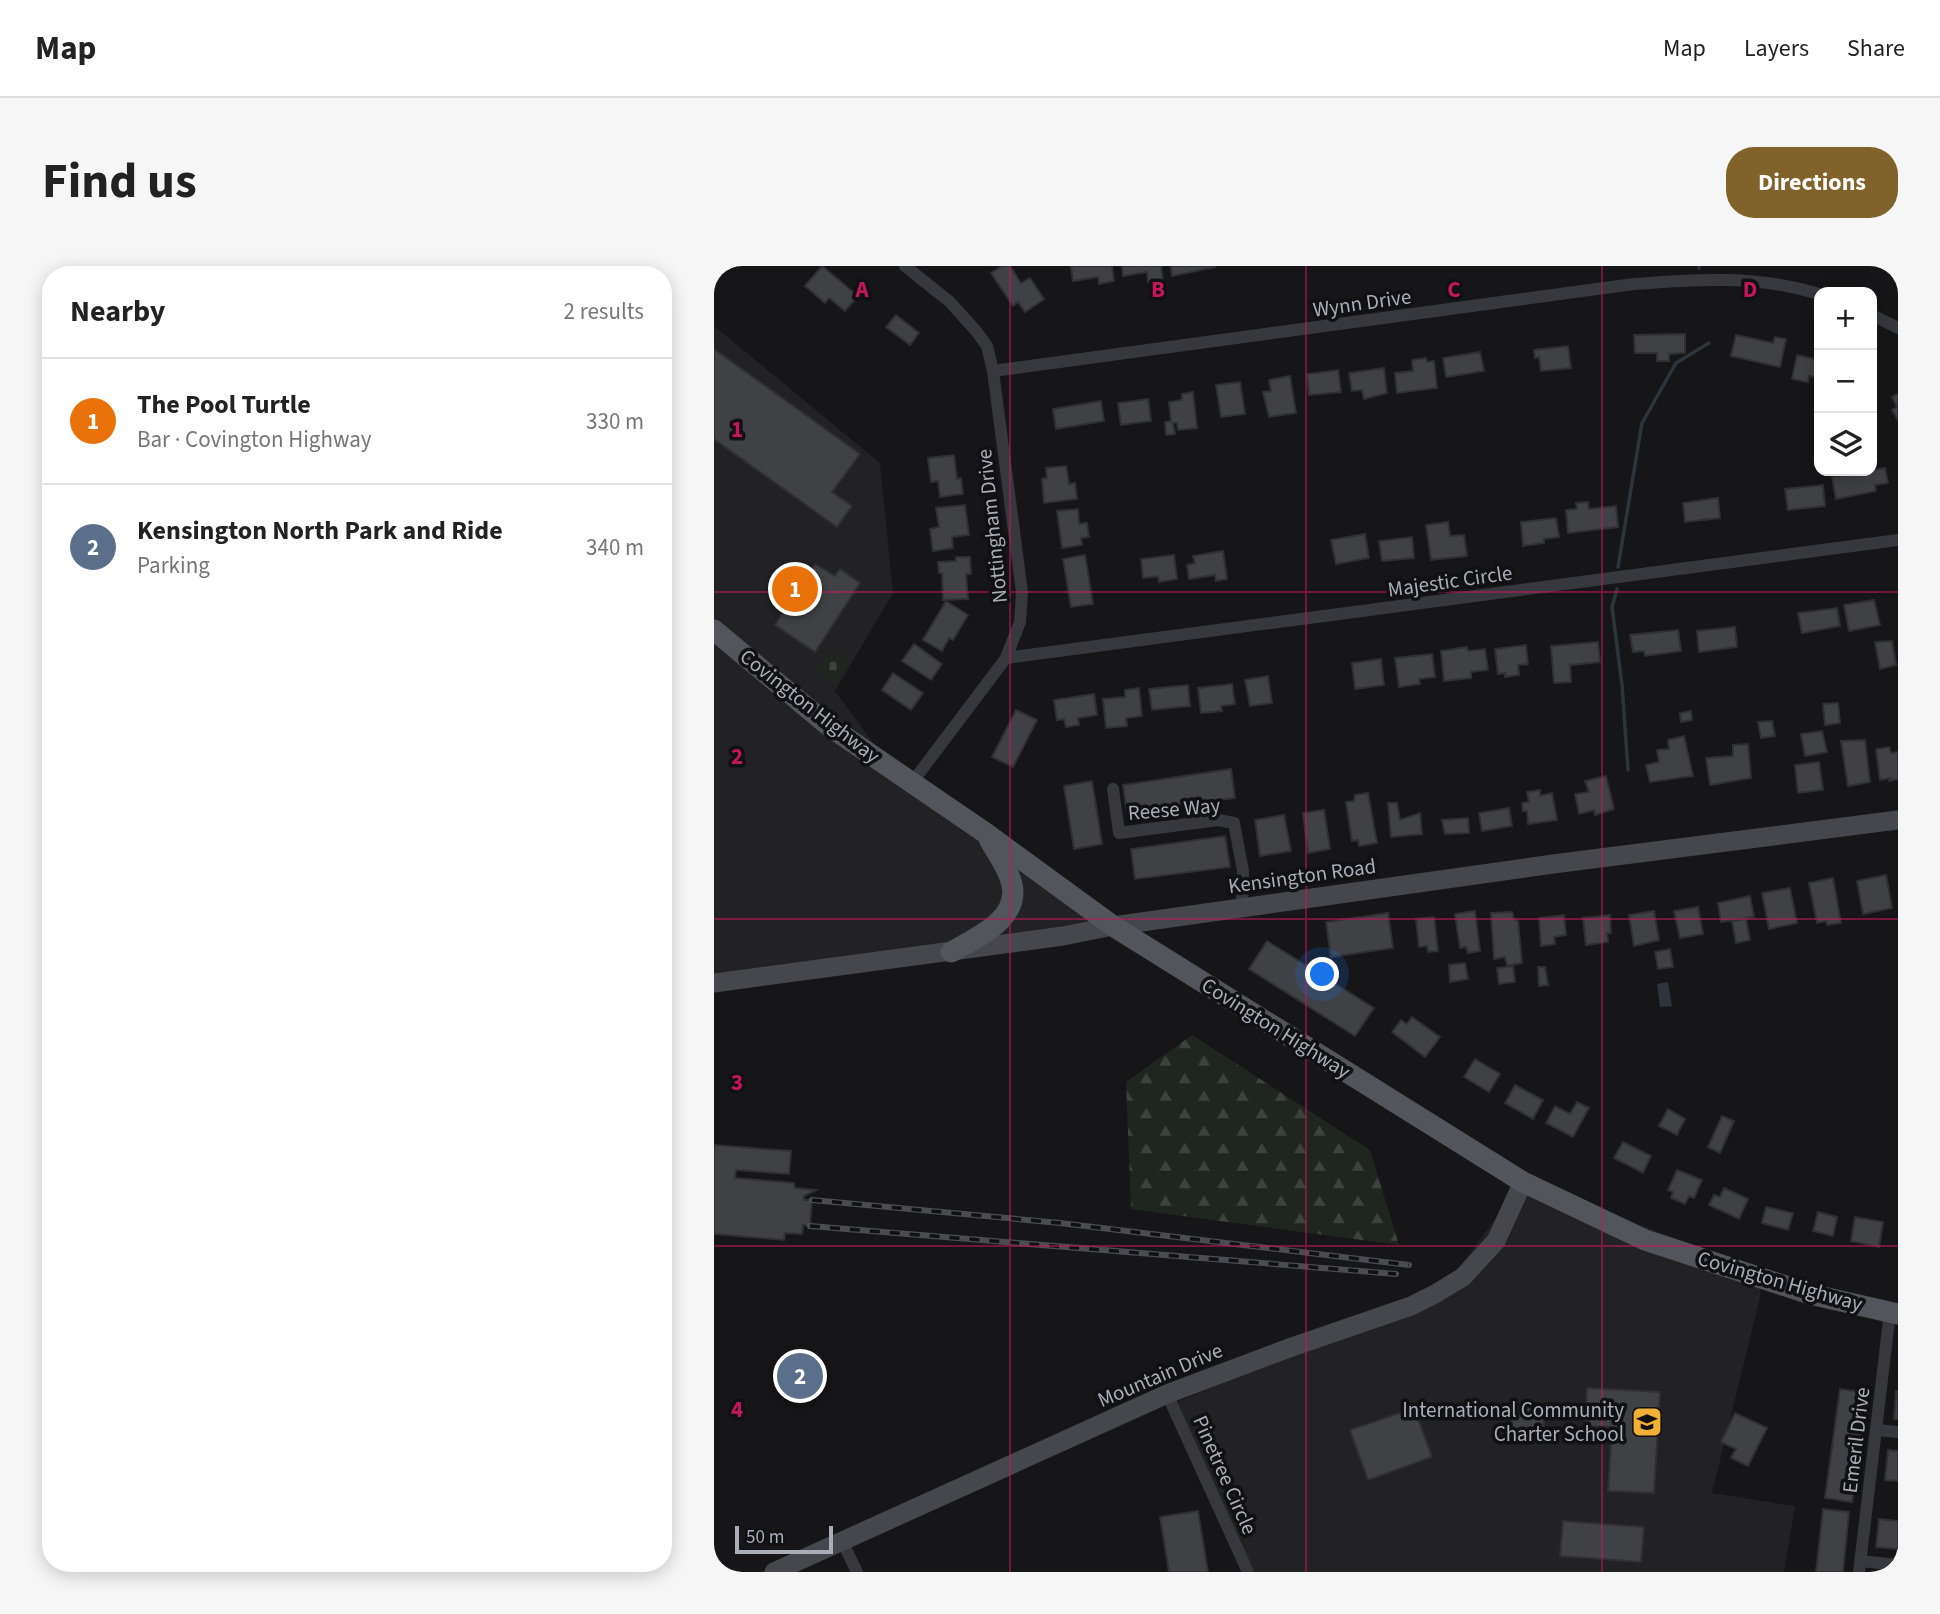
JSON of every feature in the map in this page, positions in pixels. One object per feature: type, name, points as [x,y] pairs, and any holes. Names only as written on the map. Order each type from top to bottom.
[{"type":"main road","name":"Covington Highway","points":[[714,630],[829,726],[987,834],[1113,926],[1523,1182],[1645,1240],[1811,1294],[1894,1313]]},
{"type":"main road","points":[[951,952],[978,938],[999,922],[1011,905],[1014,891],[1010,877],[987,834]]},
{"type":"street","name":"Nottingham Drive","points":[[905,266],[950,303],[987,346],[993,371],[1022,592],[1020,622],[1006,658],[911,784]]},
{"type":"street","name":"Wynn Drive","points":[[993,371],[1634,284],[1708,278],[1764,281],[1814,293]]},
{"type":"street","points":[[1877,318],[1898,328]]},
{"type":"street","name":"Majestic Circle","points":[[1006,658],[1898,540]]},
{"type":"street","name":"Reese Way","points":[[1113,789],[1119,833],[1218,820],[1234,823],[1243,871],[1242,907]]},
{"type":"street","name":"Kensington Road","points":[[714,984],[1063,936],[1242,907],[1898,820]]},
{"type":"street","name":"Mountain Drive","points":[[774,1572],[1167,1394],[1411,1306],[1463,1277],[1496,1241],[1523,1182]]},
{"type":"street","name":"Emeril Drive","points":[[1860,1567],[1894,1313]]},
{"type":"street","name":"Pinetree Circle","points":[[1167,1394],[1248,1572]]},
{"type":"street","points":[[1877,1430],[1898,1432]]},
{"type":"street","points":[[842,1541],[857,1572]]},
{"type":"street","points":[[1860,1567],[1898,1564]]},
{"type":"shaded area","points":[[714,326],[880,463],[893,593],[835,691],[907,789],[1113,926],[714,988]]},
{"type":"shaded area","points":[[1668,982],[1672,1006],[1660,1007],[1657,984]]},
{"type":"shaded area","points":[[1523,1182],[1762,1270],[1760,1297],[1712,1493],[1795,1506],[1784,1572],[1246,1572],[1167,1406],[1441,1292]]},
{"type":"green space","points":[[830,651],[848,662],[835,684],[815,672]]},
{"type":"green space","points":[[1192,1035],[1370,1150],[1399,1245],[1131,1209],[1126,1082]]},
{"type":"building","points":[[822,266],[858,296],[845,311],[829,298],[825,303],[805,286]]},
{"type":"building","points":[[1002,266],[1010,266],[1021,283],[1030,278],[1044,299],[1025,312],[1018,302],[1013,306],[991,273]]},
{"type":"building","points":[[1071,266],[1112,266],[1114,281],[1099,284],[1098,277],[1073,281]]},
{"type":"building","points":[[1122,266],[1161,266],[1163,281],[1148,282],[1147,272],[1123,276]]},
{"type":"building","points":[[1171,266],[1215,266],[1215,267],[1172,276]]},
{"type":"building","points":[[896,315],[919,333],[910,345],[886,327]]},
{"type":"building","points":[[1685,334],[1685,353],[1669,354],[1669,361],[1657,361],[1657,353],[1635,353],[1634,335]]},
{"type":"building","points":[[1736,335],[1773,343],[1775,337],[1786,339],[1780,367],[1731,356]]},
{"type":"building","points":[[1568,346],[1571,368],[1541,371],[1539,357],[1535,358],[1534,350]]},
{"type":"building","points":[[714,349],[860,454],[832,492],[852,506],[837,527],[714,439]]},
{"type":"building","points":[[1480,352],[1484,371],[1446,377],[1443,358]]},
{"type":"building","points":[[1797,355],[1814,359],[1814,377],[1809,376],[1808,382],[1792,379]]},
{"type":"building","points":[[1426,358],[1427,362],[1434,361],[1437,388],[1397,393],[1395,373],[1413,371],[1412,360]]},
{"type":"building","points":[[1384,368],[1387,393],[1364,399],[1362,390],[1352,391],[1349,373]]},
{"type":"building","points":[[1338,370],[1341,392],[1309,395],[1307,374]]},
{"type":"building","points":[[1290,376],[1296,413],[1269,417],[1263,392],[1271,391],[1269,380]]},
{"type":"building","points":[[1240,382],[1245,414],[1221,417],[1216,385]]},
{"type":"building","points":[[1193,392],[1197,428],[1178,430],[1177,423],[1173,423],[1175,434],[1166,435],[1165,422],[1171,421],[1169,402],[1182,400],[1182,394]]},
{"type":"building","points":[[1898,394],[1898,420],[1892,410],[1897,407],[1892,397]]},
{"type":"building","points":[[1148,399],[1151,421],[1121,425],[1118,403]]},
{"type":"building","points":[[1101,401],[1104,421],[1056,429],[1053,409]]},
{"type":"building","points":[[954,455],[957,479],[961,478],[963,494],[940,497],[938,481],[931,482],[928,458]]},
{"type":"building","points":[[1066,466],[1069,484],[1075,483],[1077,499],[1044,503],[1042,479],[1047,478],[1046,468]]},
{"type":"building","points":[[1885,468],[1888,483],[1875,485],[1876,491],[1836,499],[1832,477],[1877,476],[1877,469]]},
{"type":"building","points":[[1823,485],[1825,506],[1788,510],[1785,489]]},
{"type":"building","points":[[1718,498],[1720,518],[1685,522],[1683,503]]},
{"type":"building","points":[[1588,502],[1589,509],[1616,506],[1618,527],[1568,533],[1566,510],[1577,509],[1576,503]]},
{"type":"building","points":[[965,505],[969,535],[952,537],[953,548],[933,551],[930,529],[939,527],[936,508]]},
{"type":"building","points":[[1078,509],[1079,524],[1087,523],[1089,537],[1081,538],[1082,545],[1062,548],[1057,511]]},
{"type":"building","points":[[1556,518],[1559,537],[1544,539],[1544,543],[1523,546],[1521,522]]},
{"type":"building","points":[[1448,522],[1450,536],[1464,535],[1467,556],[1431,560],[1426,525]]},
{"type":"building","points":[[1365,534],[1369,558],[1336,564],[1331,540]]},
{"type":"building","points":[[1412,537],[1414,558],[1382,561],[1379,541]]},
{"type":"building","points":[[1223,551],[1227,579],[1216,581],[1215,575],[1189,579],[1187,565],[1195,563],[1193,556]]},
{"type":"building","points":[[1085,555],[1093,604],[1071,607],[1063,559]]},
{"type":"building","points":[[1174,555],[1177,579],[1159,582],[1158,576],[1143,578],[1141,559]]},
{"type":"building","points":[[956,557],[970,557],[971,574],[966,574],[968,599],[943,600],[942,573],[939,573],[938,562],[956,561]]},
{"type":"building","points":[[815,564],[835,576],[840,569],[860,583],[815,652],[775,625],[790,601],[781,594],[797,569],[807,576]]},
{"type":"building","points":[[1874,600],[1880,625],[1849,631],[1844,605]]},
{"type":"building","points":[[946,601],[968,615],[953,640],[949,638],[942,651],[923,640]]},
{"type":"building","points":[[1837,608],[1840,626],[1802,633],[1798,613]]},
{"type":"building","points":[[1735,627],[1737,647],[1699,652],[1697,631]]},
{"type":"building","points":[[1678,630],[1681,651],[1645,656],[1644,651],[1633,652],[1630,635]]},
{"type":"building","points":[[1892,641],[1896,665],[1880,669],[1875,642]]},
{"type":"building","points":[[1598,642],[1600,662],[1570,665],[1571,682],[1554,683],[1551,646]]},
{"type":"building","points":[[914,644],[942,664],[931,680],[902,661]]},
{"type":"building","points":[[1526,645],[1528,664],[1518,665],[1519,675],[1505,677],[1505,673],[1498,674],[1495,649]]},
{"type":"building","points":[[1467,647],[1468,651],[1485,649],[1488,670],[1471,672],[1471,678],[1444,681],[1441,651]]},
{"type":"building","points":[[1432,654],[1435,677],[1419,679],[1420,684],[1399,687],[1395,658]]},
{"type":"building","points":[[1381,659],[1384,685],[1355,689],[1352,663]]},
{"type":"building","points":[[893,673],[923,693],[911,710],[882,690]]},
{"type":"building","points":[[1268,676],[1272,703],[1250,706],[1245,680]]},
{"type":"building","points":[[1232,684],[1235,704],[1221,706],[1222,711],[1201,713],[1198,688]]},
{"type":"building","points":[[1188,685],[1190,706],[1152,710],[1149,689]]},
{"type":"building","points":[[1139,688],[1142,716],[1126,718],[1127,726],[1106,728],[1103,699],[1125,697],[1125,690]]},
{"type":"building","points":[[1094,694],[1097,715],[1078,718],[1079,725],[1066,727],[1064,719],[1057,720],[1054,700]]},
{"type":"building","points":[[1838,703],[1840,723],[1825,725],[1823,704]]},
{"type":"building","points":[[1016,710],[1037,720],[1013,767],[992,757]]},
{"type":"building","points":[[1691,711],[1692,720],[1681,722],[1680,713]]},
{"type":"building","points":[[1772,721],[1775,736],[1761,738],[1758,722]]},
{"type":"building","points":[[1822,731],[1827,752],[1805,756],[1801,734]]},
{"type":"building","points":[[1684,736],[1693,776],[1650,782],[1646,765],[1659,762],[1657,750],[1669,749],[1668,740]]},
{"type":"building","points":[[1865,740],[1870,782],[1848,786],[1841,741]]},
{"type":"building","points":[[1748,744],[1751,778],[1710,785],[1706,758],[1733,756],[1733,745]]},
{"type":"building","points":[[1889,747],[1891,753],[1898,752],[1898,779],[1880,780],[1876,749]]},
{"type":"building","points":[[1819,762],[1823,790],[1798,793],[1795,765]]},
{"type":"building","points":[[1231,769],[1235,798],[1127,813],[1123,785]]},
{"type":"building","points":[[1606,776],[1614,809],[1595,815],[1594,810],[1579,814],[1575,794],[1589,792],[1585,781]]},
{"type":"building","points":[[1092,781],[1102,844],[1074,849],[1064,786]]},
{"type":"building","points":[[1540,790],[1540,796],[1552,793],[1557,820],[1528,824],[1527,811],[1523,811],[1522,803],[1529,802],[1527,792]]},
{"type":"building","points":[[1368,793],[1377,843],[1359,846],[1358,840],[1352,841],[1346,802],[1354,801],[1355,795]]},
{"type":"building","points":[[1388,803],[1397,803],[1400,820],[1420,813],[1422,834],[1391,837]]},
{"type":"building","points":[[1509,808],[1512,826],[1482,831],[1479,813]]},
{"type":"building","points":[[1324,810],[1330,849],[1308,853],[1303,813]]},
{"type":"building","points":[[1284,815],[1291,851],[1260,856],[1255,820]]},
{"type":"building","points":[[1468,818],[1469,833],[1445,834],[1442,820]]},
{"type":"building","points":[[1225,836],[1230,867],[1135,879],[1131,849]]},
{"type":"building","points":[[1886,875],[1892,908],[1863,914],[1857,881]]},
{"type":"building","points":[[1833,878],[1841,923],[1817,923],[1809,883]]},
{"type":"building","points":[[1790,888],[1797,923],[1769,929],[1762,893]]},
{"type":"building","points":[[1750,896],[1754,917],[1721,922],[1718,903]]},
{"type":"building","points":[[1698,907],[1703,934],[1680,938],[1674,911]]},
{"type":"building","points":[[1475,911],[1480,951],[1468,953],[1466,947],[1460,948],[1455,914]]},
{"type":"building","points":[[1654,911],[1659,940],[1634,946],[1629,915]]},
{"type":"building","points":[[1512,912],[1514,919],[1518,921],[1522,963],[1507,966],[1505,957],[1494,959],[1491,913]]},
{"type":"building","points":[[1388,913],[1393,948],[1331,957],[1326,922]]},
{"type":"building","points":[[1564,915],[1566,935],[1554,937],[1555,944],[1541,946],[1539,918]]},
{"type":"building","points":[[1610,915],[1611,933],[1607,933],[1608,942],[1586,945],[1583,918]]},
{"type":"building","points":[[1434,917],[1438,951],[1428,952],[1427,946],[1419,947],[1416,919]]},
{"type":"building","points":[[1746,919],[1750,940],[1736,943],[1732,921]]},
{"type":"building","points":[[1267,941],[1374,1008],[1355,1036],[1249,969]]},
{"type":"building","points":[[1670,949],[1673,967],[1658,969],[1655,952]]},
{"type":"building","points":[[1465,963],[1468,979],[1450,982],[1449,965]]},
{"type":"building","points":[[1513,966],[1515,982],[1499,984],[1497,968]]},
{"type":"building","points":[[1538,967],[1545,967],[1548,985],[1539,986]]},
{"type":"building","points":[[1412,1017],[1440,1037],[1425,1057],[1392,1032],[1401,1020],[1407,1024]]},
{"type":"building","points":[[1475,1059],[1500,1074],[1489,1092],[1464,1077]]},
{"type":"building","points":[[1515,1085],[1543,1100],[1533,1119],[1505,1103]]},
{"type":"building","points":[[1577,1102],[1589,1108],[1573,1137],[1546,1123],[1555,1106],[1570,1114]]},
{"type":"building","points":[[1668,1109],[1685,1119],[1677,1135],[1659,1126]]},
{"type":"building","points":[[1722,1116],[1734,1121],[1720,1153],[1708,1147]]},
{"type":"building","points":[[1623,1142],[1651,1156],[1643,1173],[1614,1158]]},
{"type":"building","points":[[714,1145],[791,1151],[789,1174],[736,1170],[735,1178],[794,1183],[795,1188],[816,1190],[804,1196],[804,1200],[812,1200],[810,1226],[803,1225],[802,1234],[785,1233],[784,1240],[714,1234]]},
{"type":"building","points":[[1677,1170],[1702,1180],[1694,1198],[1689,1196],[1685,1204],[1671,1198],[1673,1192],[1668,1190]]},
{"type":"building","points":[[1724,1188],[1748,1199],[1739,1219],[1709,1205],[1714,1195],[1720,1197]]},
{"type":"building","points":[[1766,1207],[1793,1213],[1788,1230],[1762,1223]]},
{"type":"building","points":[[1818,1212],[1837,1217],[1833,1236],[1813,1231]]},
{"type":"building","points":[[1855,1217],[1883,1222],[1879,1247],[1851,1241]]},
{"type":"building","points":[[1587,1388],[1660,1392],[1654,1493],[1608,1491],[1612,1427],[1585,1426]]},
{"type":"building","points":[[1840,1389],[1867,1393],[1852,1502],[1825,1498]]},
{"type":"building","points":[[1896,1391],[1898,1419],[1894,1419]]},
{"type":"building","points":[[1543,1405],[1544,1429],[1512,1431],[1511,1406]]},
{"type":"building","points":[[1414,1408],[1432,1457],[1368,1480],[1350,1430]]},
{"type":"building","points":[[1735,1413],[1767,1428],[1748,1466],[1731,1458],[1736,1449],[1721,1442]]},
{"type":"building","points":[[1888,1450],[1898,1451],[1898,1481],[1885,1480]]},
{"type":"building","points":[[1823,1509],[1849,1512],[1843,1572],[1816,1572]]},
{"type":"building","points":[[1198,1511],[1208,1572],[1169,1572],[1160,1517]]},
{"type":"building","points":[[1879,1519],[1898,1521],[1898,1549],[1876,1547]]},
{"type":"building","points":[[1563,1521],[1644,1527],[1641,1562],[1560,1556]]},
{"type":"waterway","points":[[1618,567],[1642,423],[1676,363],[1709,343]]},
{"type":"waterway","points":[[1617,589],[1612,607],[1622,685],[1628,770]]},
{"type":"railway","points":[[812,1200],[1060,1223],[1409,1265]]},
{"type":"railway","points":[[810,1226],[1396,1274]]},
{"type":"place","name":"The Pool Turtle","points":[[795,589]]},
{"type":"place","name":"Kensington North Park and Ride","points":[[800,1376]]},
{"type":"place","name":"International Community Charter School","points":[[1647,1422]]}]
